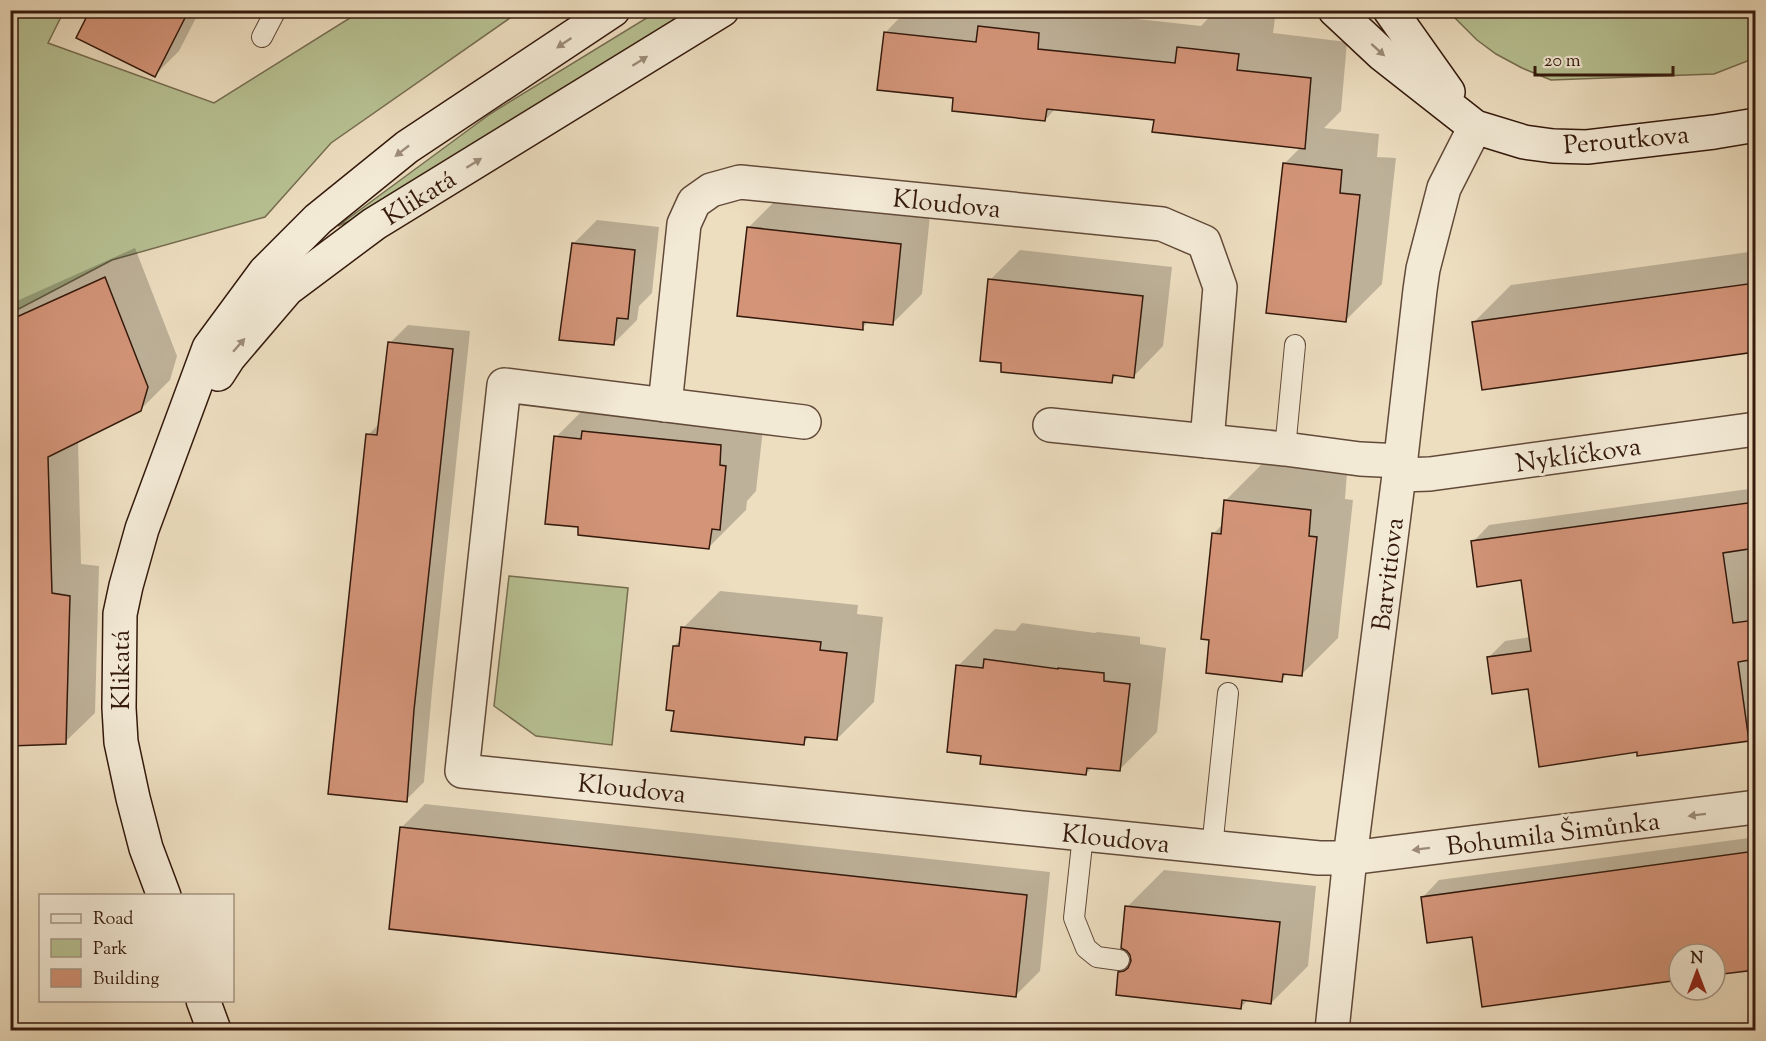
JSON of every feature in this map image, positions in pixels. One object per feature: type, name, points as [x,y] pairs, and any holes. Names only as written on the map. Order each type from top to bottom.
[{"type":"street","name":"Klikatá","points":[[163,894],[144,838],[121,742],[120,614],[142,529],[209,348],[265,272],[318,219],[406,147],[613,10]]},
{"type":"street","name":"Klikatá","points":[[172,447],[229,357],[287,289],[374,224],[722,10]]},
{"type":"street","name":"Peroutkova","points":[[1335,10],[1382,54],[1471,122],[1524,142],[1587,147],[1755,125]]},
{"type":"street","points":[[1390,10],[1471,122]]},
{"type":"street","name":"Barvitiova","points":[[1332,1030],[1350,858],[1423,269],[1444,188],[1471,122]]},
{"type":"street","name":"Kloudova","points":[[665,405],[684,224],[694,202],[711,189],[740,182],[1162,224],[1203,242],[1220,287],[1207,441]]},
{"type":"street","name":"Kloudova","points":[[804,422],[504,385],[462,771],[1212,848],[1319,858],[1350,858]]},
{"type":"street","points":[[1050,425],[1285,449],[1360,459],[1400,468]]},
{"type":"street","name":"Nyklíčkova","points":[[1400,468],[1430,474],[1755,429]]},
{"type":"street","name":"Bohumila Šimůnka","points":[[1350,858],[1755,807]]},
{"type":"street","points":[[204,1002],[214,1030]]},
{"type":"lane","points":[[262,38],[276,10]]},
{"type":"lane","points":[[1285,449],[1295,345]]},
{"type":"lane","points":[[1212,848],[1228,693]]},
{"type":"lane","points":[[1083,835],[1074,918],[1086,948],[1097,957],[1119,960]]},
{"type":"green space","points":[[11,10],[64,11],[48,43],[214,103],[361,11],[520,11],[331,143],[265,217],[112,260],[11,313]]},
{"type":"green space","points":[[658,11],[692,11],[370,212],[338,226],[490,114]]},
{"type":"green space","points":[[1448,11],[1755,11],[1755,58],[1714,74],[1551,80],[1496,54],[1477,40]]},
{"type":"green space","points":[[509,576],[628,588],[612,745],[536,736],[494,706]]},
{"type":"building","points":[[90,10],[189,10],[155,77],[76,38]]},
{"type":"building","points":[[978,26],[1039,33],[1038,49],[1175,63],[1177,47],[1239,54],[1237,70],[1311,78],[1305,149],[1152,132],[1154,120],[1047,109],[1045,121],[952,111],[953,98],[877,90],[884,32],[976,42]]},
{"type":"building","points":[[1283,163],[1342,170],[1340,193],[1360,195],[1346,322],[1266,313]]},
{"type":"building","points":[[747,227],[901,244],[893,325],[863,322],[863,330],[737,316]]},
{"type":"building","points":[[572,243],[635,250],[628,319],[617,318],[614,345],[559,340]]},
{"type":"building","points":[[105,277],[148,387],[141,411],[48,457],[52,593],[70,596],[66,744],[10,746],[10,320]]},
{"type":"building","points":[[988,279],[1143,296],[1134,378],[1113,375],[1112,383],[1001,372],[1001,363],[980,361]]},
{"type":"building","points":[[1755,283],[1755,352],[1482,390],[1472,322]]},
{"type":"building","points":[[388,342],[453,349],[414,710],[407,802],[328,794],[366,434],[377,435]]},
{"type":"building","points":[[582,431],[721,445],[720,465],[726,466],[720,530],[712,529],[709,549],[578,535],[578,527],[545,524],[554,436],[581,439]]},
{"type":"building","points":[[1224,500],[1311,510],[1309,536],[1317,537],[1302,676],[1283,674],[1282,682],[1206,673],[1209,640],[1201,639],[1212,533],[1221,534]]},
{"type":"building","points":[[1755,502],[1755,548],[1723,553],[1733,623],[1755,620],[1755,659],[1738,662],[1749,741],[1637,756],[1637,752],[1539,767],[1528,689],[1492,694],[1487,657],[1531,651],[1521,580],[1477,587],[1471,541]]},
{"type":"building","points":[[681,627],[821,642],[820,650],[847,653],[837,740],[805,737],[804,745],[671,731],[674,711],[666,710],[673,646],[679,646]]},
{"type":"building","points":[[984,659],[1104,673],[1104,681],[1130,684],[1120,771],[1087,768],[1086,775],[980,764],[981,756],[947,752],[956,665],[983,668]]},
{"type":"building","points":[[400,827],[1027,895],[1016,997],[389,929]]},
{"type":"building","points":[[1755,851],[1755,970],[1727,974],[1727,942],[1667,942],[1667,982],[1482,1007],[1472,937],[1427,943],[1421,897]]},
{"type":"building","points":[[1125,906],[1280,922],[1271,1004],[1242,1000],[1241,1009],[1116,995],[1118,972],[1128,968],[1131,961],[1127,951],[1121,948]]}]
